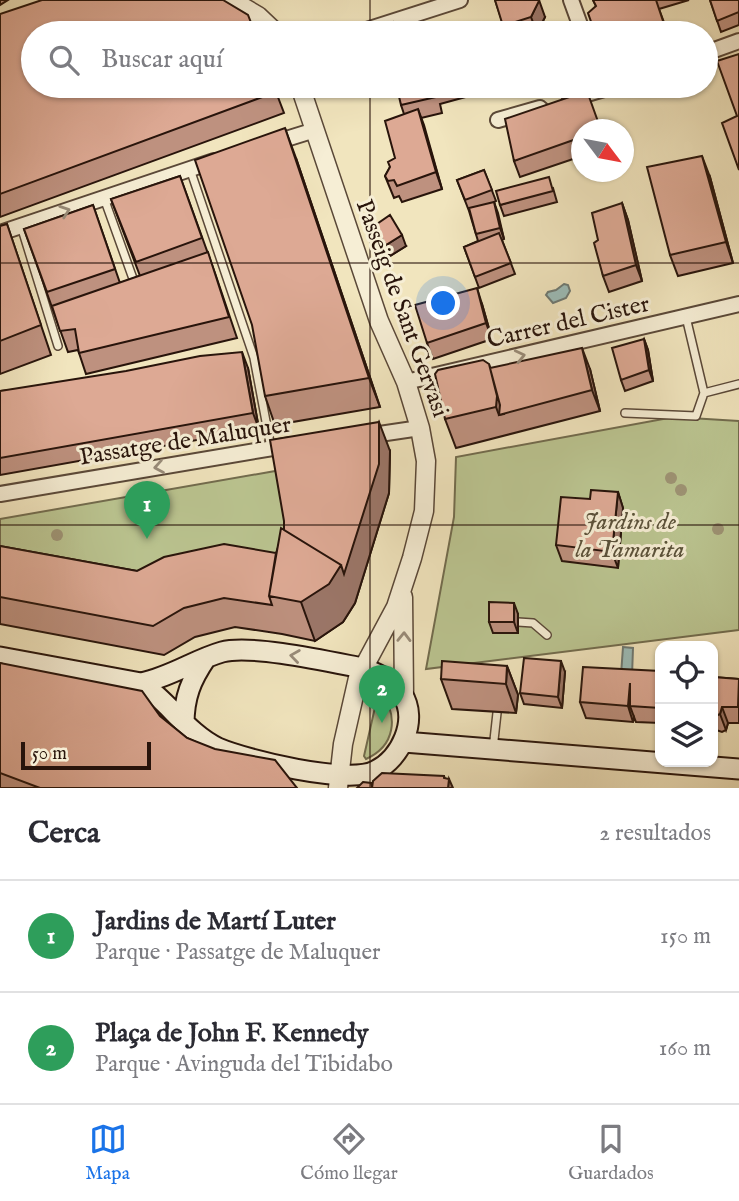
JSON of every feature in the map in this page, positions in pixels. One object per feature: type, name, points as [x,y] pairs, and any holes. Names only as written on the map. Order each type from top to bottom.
[{"type":"main road","points":[[0,657],[141,683],[160,679],[206,657],[232,650],[256,651],[362,668],[378,674],[397,687],[404,696],[407,726],[404,742],[389,760],[374,771],[338,781],[214,746],[184,724],[158,694],[141,683]]},
{"type":"main road","points":[[184,724],[186,694],[206,657]]},
{"type":"main road","points":[[404,742],[739,769]]},
{"type":"street","points":[[231,0],[263,21]]},
{"type":"street","points":[[394,21],[460,0]]},
{"type":"street","points":[[571,0],[579,21]]},
{"type":"street","points":[[718,49],[739,41]]},
{"type":"street","name":"Passeig de Sant Gervasi","points":[[304,98],[379,321],[406,382],[420,428],[426,461],[424,511],[403,590],[383,634],[362,668],[355,688],[338,781]]},
{"type":"street","points":[[498,120],[570,98]]},
{"type":"street","points":[[261,146],[315,130]]},
{"type":"street","points":[[0,233],[225,158]]},
{"type":"street","name":"Carrer del Cister","points":[[406,382],[739,304]]},
{"type":"street","points":[[348,438],[420,428]]},
{"type":"street","name":"Passatge de Maluquer","points":[[0,494],[271,447],[309,443]]},
{"type":"street","points":[[403,590],[404,696]]},
{"type":"lane","points":[[190,169],[254,358],[271,447]]},
{"type":"lane","points":[[104,198],[138,291]]},
{"type":"lane","points":[[21,225],[58,346]]},
{"type":"lane","points":[[625,412],[696,416],[704,393],[686,317]]},
{"type":"lane","points":[[704,393],[739,384]]},
{"type":"lane","points":[[518,622],[533,623],[547,635]]},
{"type":"lane","points":[[493,750],[497,713]]},
{"type":"green space","name":"Jardins de la Tamarita","points":[[674,417],[739,421],[739,630],[426,669],[454,517],[456,457]]},
{"type":"green space","points":[[281,470],[291,583],[0,571],[0,519]]},
{"type":"green space","points":[[381,692],[390,711],[391,730],[383,747],[366,759],[364,756],[378,694]]},
{"type":"water","points":[[564,284],[568,285],[570,291],[566,298],[553,303],[546,295]]},
{"type":"water","points":[[623,647],[633,648],[632,676],[621,675]]},
{"type":"building","points":[[42,0],[223,0],[248,15],[250,21],[21,21],[21,98],[260,98],[0,194],[0,14]]},
{"type":"building","points":[[495,0],[539,1],[531,17],[519,21],[501,21]]},
{"type":"building","points":[[593,0],[656,0],[663,21],[591,21],[588,13],[596,6]]},
{"type":"building","points":[[710,0],[739,0],[739,12],[717,21]]},
{"type":"building","points":[[739,54],[739,170],[722,123],[737,116],[718,61]]},
{"type":"building","points":[[399,98],[432,98],[401,105]]},
{"type":"building","points":[[566,98],[590,98],[597,119],[571,119],[571,141],[514,161],[505,119]]},
{"type":"building","points":[[418,109],[436,172],[397,186],[394,180],[388,181],[385,176],[390,167],[388,162],[395,158],[385,121]]},
{"type":"building","points":[[285,128],[369,378],[265,396],[252,325],[195,160]]},
{"type":"building","points":[[702,156],[726,242],[670,255],[647,167]]},
{"type":"building","points":[[484,170],[492,190],[465,200],[457,180]]},
{"type":"building","points":[[180,176],[202,238],[136,262],[111,199]]},
{"type":"building","points":[[549,177],[553,191],[500,205],[496,191]]},
{"type":"building","points":[[494,202],[500,228],[476,234],[469,208]]},
{"type":"building","points":[[622,203],[636,265],[603,276],[594,243],[598,240],[592,213]]},
{"type":"building","points":[[93,205],[115,269],[47,292],[24,229]]},
{"type":"building","points":[[390,215],[402,235],[386,245],[374,226]]},
{"type":"building","points":[[7,224],[41,325],[0,341],[0,226]]},
{"type":"building","points":[[499,233],[511,263],[475,277],[464,247]]},
{"type":"building","points":[[208,252],[229,317],[79,353],[75,329],[60,331],[52,306]]},
{"type":"building","points":[[477,288],[486,323],[427,343],[415,305]]},
{"type":"building","points":[[644,339],[649,370],[621,380],[612,348]]},
{"type":"building","points":[[582,348],[592,390],[499,415],[500,405],[490,368]]},
{"type":"building","points":[[242,352],[253,413],[0,458],[0,391],[200,356]]},
{"type":"building","points":[[483,360],[489,364],[497,396],[496,407],[445,419],[435,374],[438,370]]},
{"type":"building","points":[[379,422],[379,464],[344,574],[341,565],[284,530],[270,440]]},
{"type":"building","points":[[591,490],[618,492],[612,552],[556,545],[561,497],[590,499]]},
{"type":"building","points":[[281,528],[341,565],[329,584],[301,602],[269,596]]},
{"type":"building","points":[[224,544],[276,553],[269,596],[272,605],[224,598],[184,608],[153,626],[0,597],[0,546],[137,571],[164,557]]},
{"type":"building","points":[[489,602],[514,603],[514,622],[489,622]]},
{"type":"building","points":[[524,658],[561,661],[558,697],[520,693]]},
{"type":"building","points":[[442,661],[507,666],[506,684],[441,679]]},
{"type":"building","points":[[0,663],[142,691],[160,716],[187,738],[215,749],[275,760],[297,788],[40,788],[0,773]]},
{"type":"building","points":[[583,667],[655,671],[655,708],[630,706],[630,683],[628,706],[580,702]]},
{"type":"building","points":[[718,677],[739,679],[738,707],[722,707],[718,715]]},
{"type":"building","points":[[382,773],[444,776],[449,779],[448,788],[372,788],[373,781]]},
{"type":"building","points":[[363,782],[371,783],[372,788],[357,788]]},
{"type":"place","name":"Jardins de Martí Luter","points":[[147,539]]},
{"type":"place","name":"Plaça de John F. Kennedy","points":[[382,723]]}]
